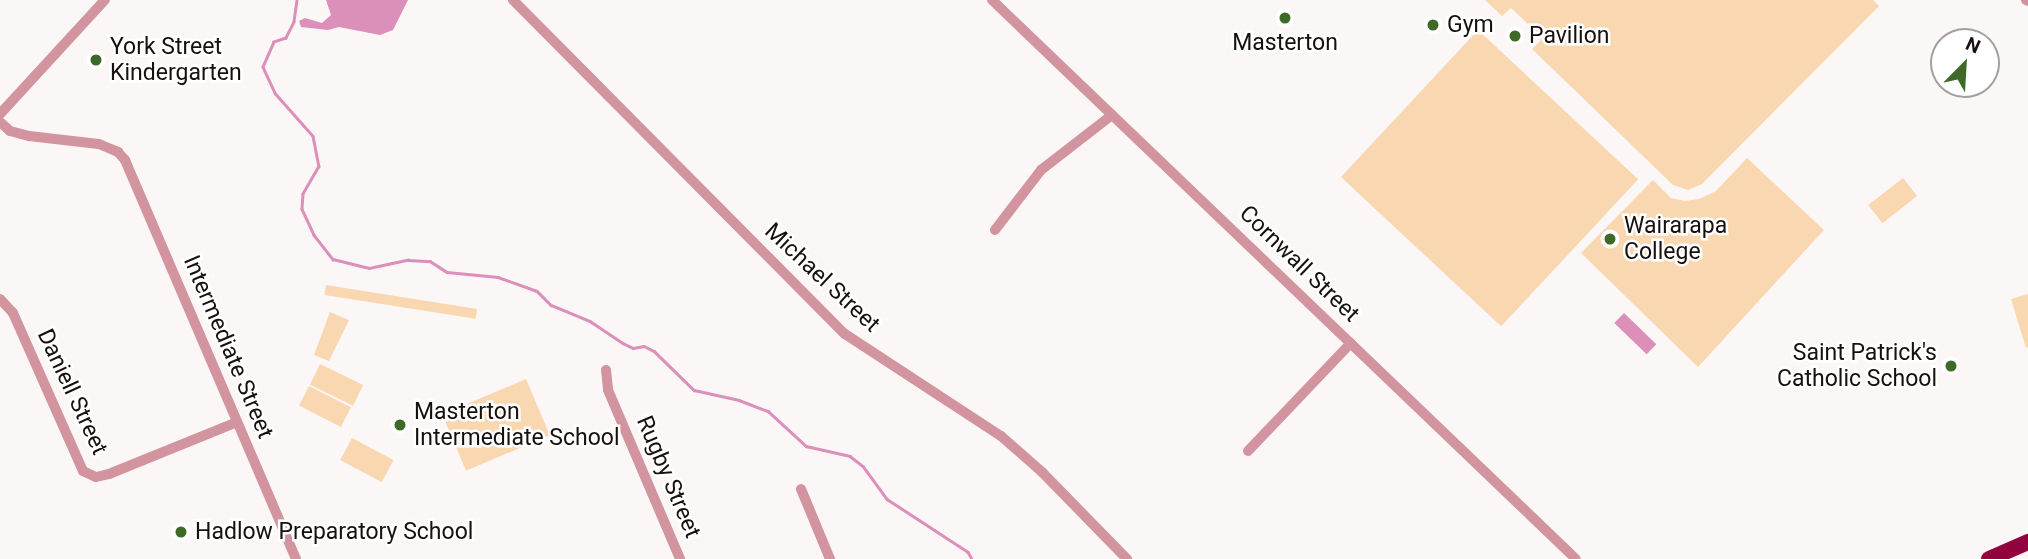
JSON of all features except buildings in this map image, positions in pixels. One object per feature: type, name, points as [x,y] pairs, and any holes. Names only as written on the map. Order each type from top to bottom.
[{"type":"highway","points":[[1994,557],[2028,542]]},
{"type":"highway","points":[[1994,557],[2028,554]]},
{"type":"street","points":[[0,114],[105,0]]},
{"type":"street","name":"Michael Street","points":[[513,0],[845,334],[1001,436],[1049,478],[1127,559]]},
{"type":"street","name":"Cornwall Street","points":[[992,0],[1576,559]]},
{"type":"street","points":[[995,230],[1041,170],[1112,116]]},
{"type":"street","name":"Intermediate Street","points":[[0,122],[10,131],[29,136],[99,144],[118,152],[130,169],[296,559]]},
{"type":"street","name":"Daniell Street","points":[[0,299],[13,313],[83,471],[96,477],[109,474],[237,422]]},
{"type":"street","points":[[1248,451],[1351,343]]},
{"type":"street","name":"Rugby Street","points":[[606,370],[608,390],[680,559]]},
{"type":"street","points":[[801,489],[830,559]]},
{"type":"shaded area","points":[[326,0],[408,0],[393,30],[380,35],[339,27],[328,30],[301,27],[299,21],[305,18],[322,23],[331,15]]},
{"type":"shaded area","points":[[1485,0],[1873,0],[1879,6],[1702,184],[1688,190],[1673,185],[1532,49],[1543,38],[1511,8],[1502,16]]},
{"type":"shaded area","points":[[1478,30],[1638,179],[1501,326],[1341,177]]},
{"type":"shaded area","points":[[1747,158],[1824,230],[1698,367],[1581,253],[1653,180],[1671,198],[1685,201],[1699,199],[1716,191]]},
{"type":"shaded area","points":[[1903,178],[1917,196],[1882,223],[1868,205]]},
{"type":"shaded area","points":[[326,285],[477,309],[476,319],[324,295]]},
{"type":"shaded area","points":[[2028,294],[2028,347],[2026,348],[2011,299]]},
{"type":"shaded area","points":[[330,312],[349,320],[329,361],[314,355]]},
{"type":"shaded area","points":[[1624,313],[1656,344],[1647,354],[1614,323]]},
{"type":"shaded area","points":[[320,364],[363,385],[353,406],[310,385]]},
{"type":"shaded area","points":[[526,379],[550,435],[466,471],[442,415]]},
{"type":"shaded area","points":[[309,386],[351,407],[341,427],[299,406]]},
{"type":"shaded area","points":[[352,438],[393,460],[382,482],[340,460]]},
{"type":"waterway","points":[[297,0],[294,22],[286,38],[274,42],[263,67],[275,93],[313,136],[319,166],[303,194],[302,209],[314,235],[333,259],[369,268],[408,260],[430,261],[447,272],[498,277],[537,291],[551,305],[590,321],[623,343],[633,348],[644,346],[654,351],[694,390],[739,400],[768,411],[806,446],[850,456],[863,466],[887,499],[968,552],[972,559]]},
{"type":"place","name":"Masterton","points":[[1285,18]]},
{"type":"place","name":"Gym","points":[[1433,25]]},
{"type":"place","name":"Pavilion","points":[[1515,36]]},
{"type":"place","name":"York Street Kindergarten","points":[[96,60]]},
{"type":"place","name":"Wairarapa College","points":[[1610,239]]},
{"type":"place","name":"Saint Patrick's Catholic School","points":[[1951,366]]},
{"type":"place","name":"Masterton Intermediate School","points":[[400,425]]},
{"type":"place","name":"Hadlow Preparatory School","points":[[181,532]]}]
